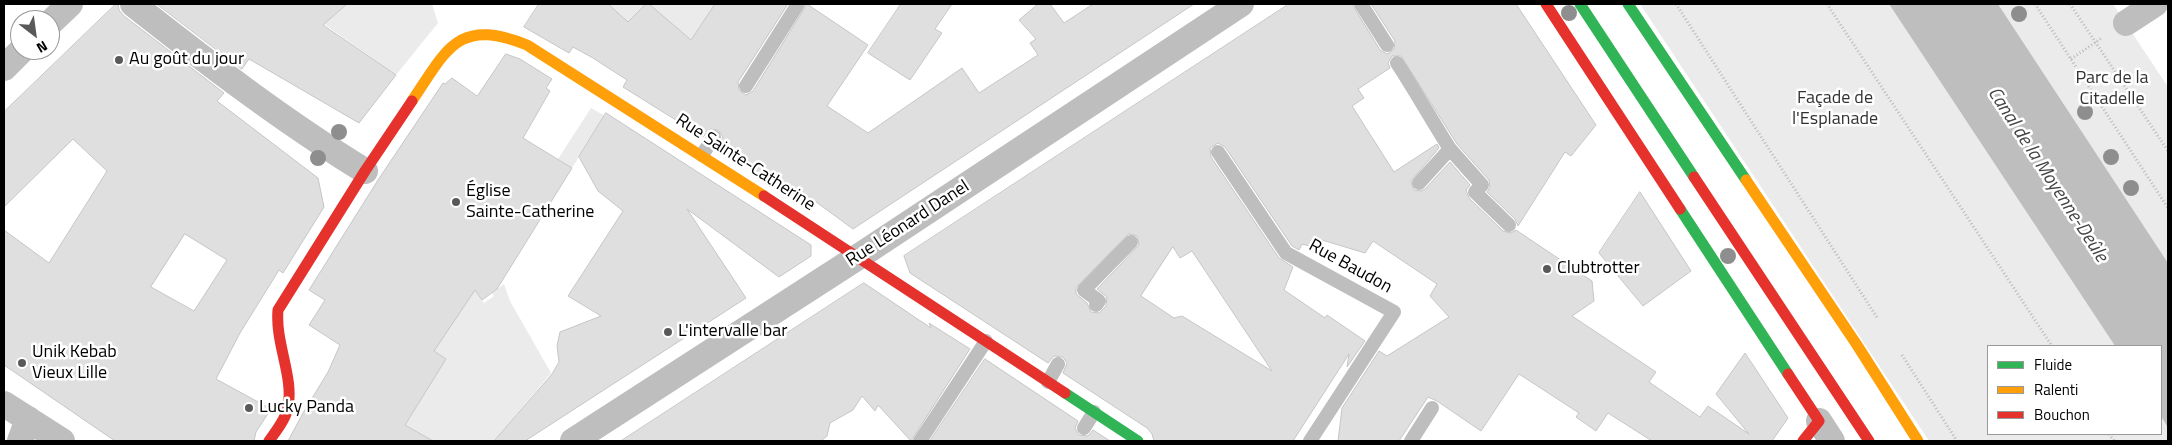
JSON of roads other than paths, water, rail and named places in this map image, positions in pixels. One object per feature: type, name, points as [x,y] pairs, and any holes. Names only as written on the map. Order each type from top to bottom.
[{"type":"street","points":[[60,14],[70,4]]},
{"type":"street","points":[[133,4],[233,82],[335,153],[365,171]]},
{"type":"street","name":"Rue Léonard Danel","points":[[573,441],[858,257],[1241,4]]},
{"type":"street","points":[[1546,4],[1826,431],[1803,441]]},
{"type":"street","points":[[1580,4],[1869,441]]},
{"type":"street","points":[[1628,4],[1851,337],[1918,441]]},
{"type":"street","points":[[2126,23],[2155,4]]},
{"type":"street","name":"Rue Sainte-Catherine","points":[[270,441],[285,417],[289,393],[276,334],[278,310],[365,171],[446,52],[458,40],[482,33],[504,37],[527,46],[702,155],[1138,441]]},
{"type":"street","points":[[4,404],[24,430],[62,441]]},
{"type":"lane","points":[[746,86],[798,4]]},
{"type":"lane","points":[[1360,4],[1387,45]]},
{"type":"lane","points":[[1397,63],[1450,149],[1482,185],[1475,192],[1509,225]]},
{"type":"lane","points":[[702,155],[714,137]]},
{"type":"lane","points":[[1419,183],[1450,149]]},
{"type":"lane","name":"Rue Baudon","points":[[1218,152],[1286,253],[1394,312],[1310,441]]},
{"type":"lane","points":[[1096,305],[1099,301],[1084,290],[1131,242]]},
{"type":"lane","points":[[920,441],[986,341]]},
{"type":"lane","points":[[1048,382],[1058,364]]},
{"type":"lane","points":[[1411,441],[1432,408]]},
{"type":"lane","points":[[1084,428],[1094,412]]},
{"type":"water","name":"Canal de la Moyenne-Deûle","points":[[1889,4],[1998,4],[2168,263],[2168,428],[2162,418],[2162,345],[2114,345]]},
{"type":"place","name":"Au goût du jour","points":[[119,60]]},
{"type":"place","name":"Église Sainte-Catherine","points":[[456,202]]},
{"type":"place","name":"Clubtrotter","points":[[1547,269]]},
{"type":"place","name":"L'intervalle bar","points":[[668,332]]},
{"type":"place","name":"Unik Kebab Vieux Lille","points":[[22,363]]},
{"type":"place","name":"Lucky Panda","points":[[249,408]]},
{"type":"park label","name":"Parc de la Citadelle","points":[[2112,89]]},
{"type":"park label","name":"Façade de l'Esplanade","points":[[1835,109]]}]
